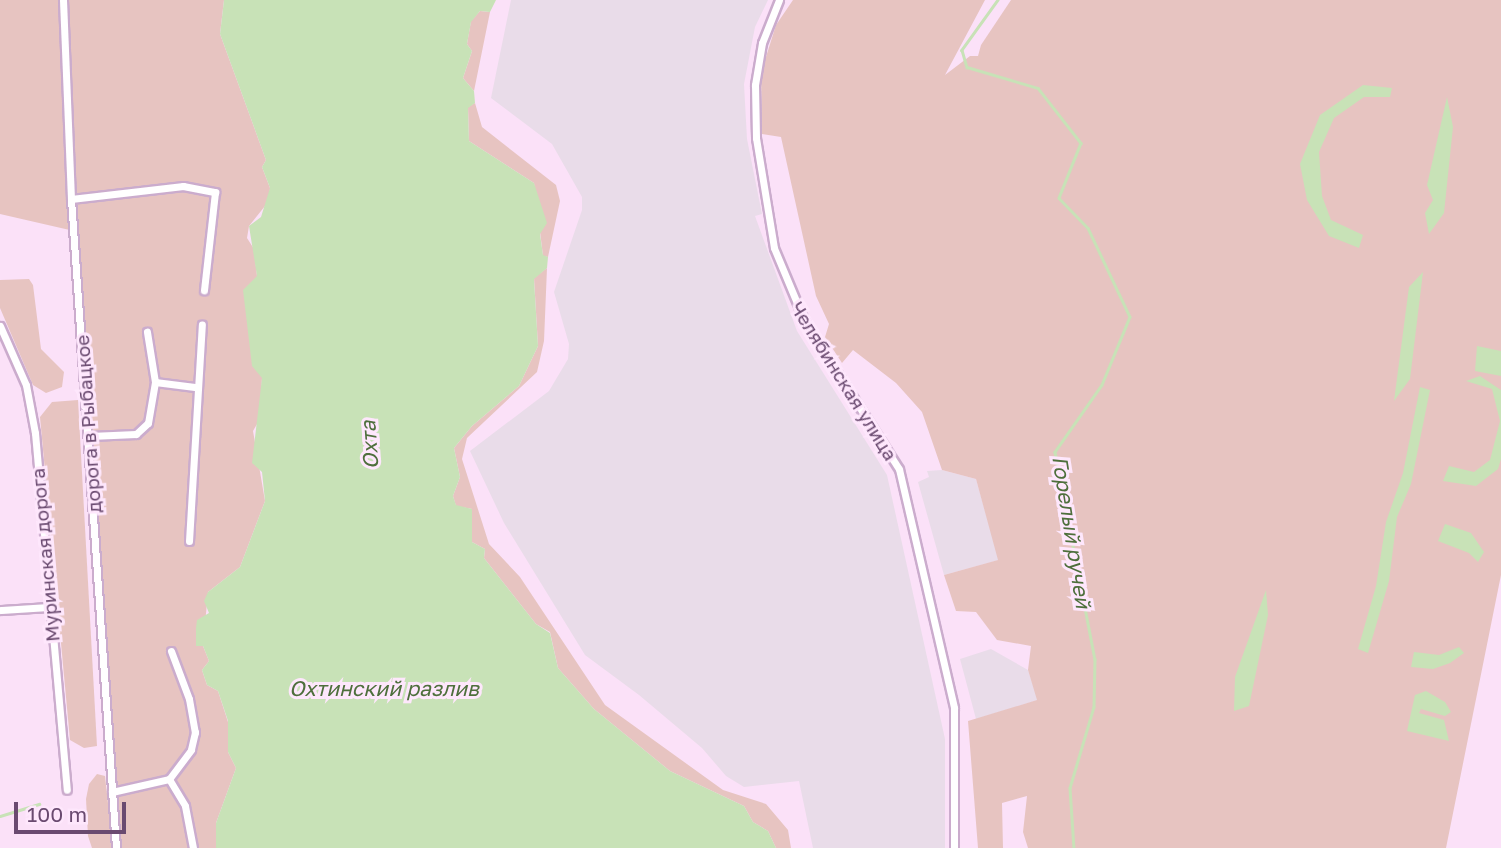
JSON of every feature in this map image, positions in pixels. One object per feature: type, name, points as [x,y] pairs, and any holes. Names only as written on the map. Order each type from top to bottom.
[{"type":"street","name":"дорога в Рыбацкое","points":[[63,0],[71,199],[90,436],[116,848]]},
{"type":"street","name":"Челябинская улица","points":[[779,0],[760,54],[755,107],[774,248],[783,278],[805,322],[899,469],[954,708],[954,848]]},
{"type":"street","points":[[71,199],[183,186],[215,192],[204,290]]},
{"type":"street","points":[[189,541],[195,387],[202,324]]},
{"type":"street","name":"Муринская дорога","points":[[0,326],[26,385],[35,433],[66,790]]},
{"type":"street","points":[[90,436],[143,431],[155,382],[147,332]]},
{"type":"street","points":[[155,382],[195,387]]},
{"type":"street","points":[[0,610],[49,607]]},
{"type":"street","points":[[112,792],[169,779],[191,750],[195,732],[189,699],[171,651]]},
{"type":"street","points":[[169,779],[185,806],[193,848]]},
{"type":"shaded area","points":[[0,0],[224,0],[220,34],[266,160],[262,167],[270,188],[269,201],[249,226],[247,238],[254,249],[257,276],[262,378],[260,419],[253,431],[265,501],[240,567],[208,592],[203,646],[209,661],[202,670],[207,685],[218,691],[228,722],[228,752],[236,768],[216,823],[216,848],[118,848],[74,231],[0,214]]},
{"type":"shaded area","points":[[511,0],[768,0],[755,27],[744,84],[747,139],[762,214],[755,216],[797,331],[887,475],[945,739],[945,848],[813,848],[799,781],[744,787],[726,776],[702,748],[639,695],[585,655],[504,523],[470,451],[549,391],[568,359],[569,344],[554,292],[582,210],[582,197],[552,144],[491,98]]},
{"type":"shaded area","points":[[793,0],[985,0],[945,75],[970,56],[978,56],[981,45],[1011,0],[1501,0],[1501,575],[1446,848],[1028,848],[1023,832],[1027,796],[1002,803],[1003,848],[978,848],[968,721],[1037,700],[1028,670],[1031,646],[997,640],[976,612],[956,611],[944,575],[998,560],[976,479],[942,470],[922,412],[896,383],[853,350],[842,363],[825,337],[829,324],[816,296],[781,137],[762,134],[761,73],[776,25]]},
{"type":"shaded area","points":[[480,11],[490,12],[474,91],[463,78],[472,51],[467,44],[471,21]]},
{"type":"shaded area","points":[[475,103],[482,127],[556,185],[560,201],[548,257],[543,256],[534,183],[469,141],[468,107]]},
{"type":"shaded area","points":[[547,268],[544,341],[537,372],[467,438],[462,459],[489,544],[520,577],[605,705],[723,790],[766,804],[788,830],[791,848],[776,848],[768,831],[753,822],[744,806],[670,771],[594,709],[558,668],[550,632],[536,624],[484,558],[485,549],[472,542],[472,509],[456,506],[453,496],[460,477],[454,448],[472,426],[519,386],[538,346],[534,278]]},
{"type":"shaded area","points":[[29,279],[33,285],[41,349],[64,372],[62,387],[46,393],[33,385],[0,308],[0,280]]},
{"type":"shaded area","points":[[78,400],[97,746],[84,748],[70,740],[40,417],[52,402]]},
{"type":"shaded area","points":[[942,470],[976,479],[999,560],[944,575],[918,482],[929,477],[927,471]]},
{"type":"shaded area","points":[[991,649],[1028,670],[1038,700],[976,719],[960,659]]},
{"type":"shaded area","points":[[97,774],[105,776],[113,848],[92,848],[88,836],[86,799],[89,784]]},
{"type":"water","name":"Охтинский разлив","points":[[224,0],[496,0],[490,12],[480,11],[471,22],[467,44],[472,51],[463,78],[474,91],[475,103],[468,108],[469,141],[534,183],[547,223],[540,234],[543,255],[548,257],[547,268],[534,279],[538,346],[519,386],[472,426],[454,448],[460,477],[453,496],[456,505],[472,509],[472,542],[485,549],[484,558],[536,624],[550,633],[558,668],[594,709],[670,771],[744,806],[753,822],[768,831],[776,848],[216,848],[216,823],[236,768],[228,752],[228,721],[218,691],[207,685],[202,670],[209,661],[203,646],[196,646],[196,628],[197,620],[209,613],[204,601],[208,592],[240,567],[265,501],[262,472],[252,463],[262,378],[252,366],[243,290],[257,276],[249,226],[261,217],[270,188],[262,167],[266,160],[220,34]]},
{"type":"water","points":[[1363,85],[1392,88],[1390,97],[1364,97],[1334,118],[1319,152],[1322,196],[1331,220],[1363,235],[1359,248],[1329,236],[1307,200],[1300,164],[1320,115]]},
{"type":"water","points":[[1447,97],[1453,127],[1444,213],[1429,234],[1425,213],[1433,200],[1427,185]]},
{"type":"water","points":[[1423,272],[1410,379],[1394,401],[1409,287]]},
{"type":"water","points":[[1477,346],[1501,351],[1501,376],[1475,371]]},
{"type":"water","points":[[1480,376],[1501,390],[1501,459],[1498,469],[1476,486],[1443,481],[1449,466],[1474,472],[1490,460],[1500,421],[1492,389],[1466,381]]},
{"type":"water","points":[[1420,387],[1430,390],[1411,484],[1397,517],[1389,581],[1368,653],[1358,649],[1376,586],[1386,522],[1403,473]]},
{"type":"water","points":[[1445,524],[1471,533],[1484,552],[1478,562],[1469,553],[1438,541]]},
{"type":"water","points":[[1266,590],[1268,615],[1249,706],[1234,711],[1235,677]]},
{"type":"water","points":[[1459,647],[1464,653],[1450,663],[1433,669],[1411,667],[1414,652],[1439,655]]},
{"type":"water","points":[[1426,691],[1445,702],[1451,712],[1445,716],[1421,709],[1419,713],[1444,720],[1449,741],[1407,731],[1415,695]]},
{"type":"waterway","name":"Горелый ручей","points":[[998,0],[962,50],[967,67],[1038,88],[1081,143],[1059,198],[1088,228],[1130,317],[1102,385],[1055,452],[1095,659],[1094,707],[1070,788],[1074,848]]},
{"type":"waterway","points":[[0,816],[39,804]]},
{"type":"water label","name":"Охта","points":[[369,445]]}]
